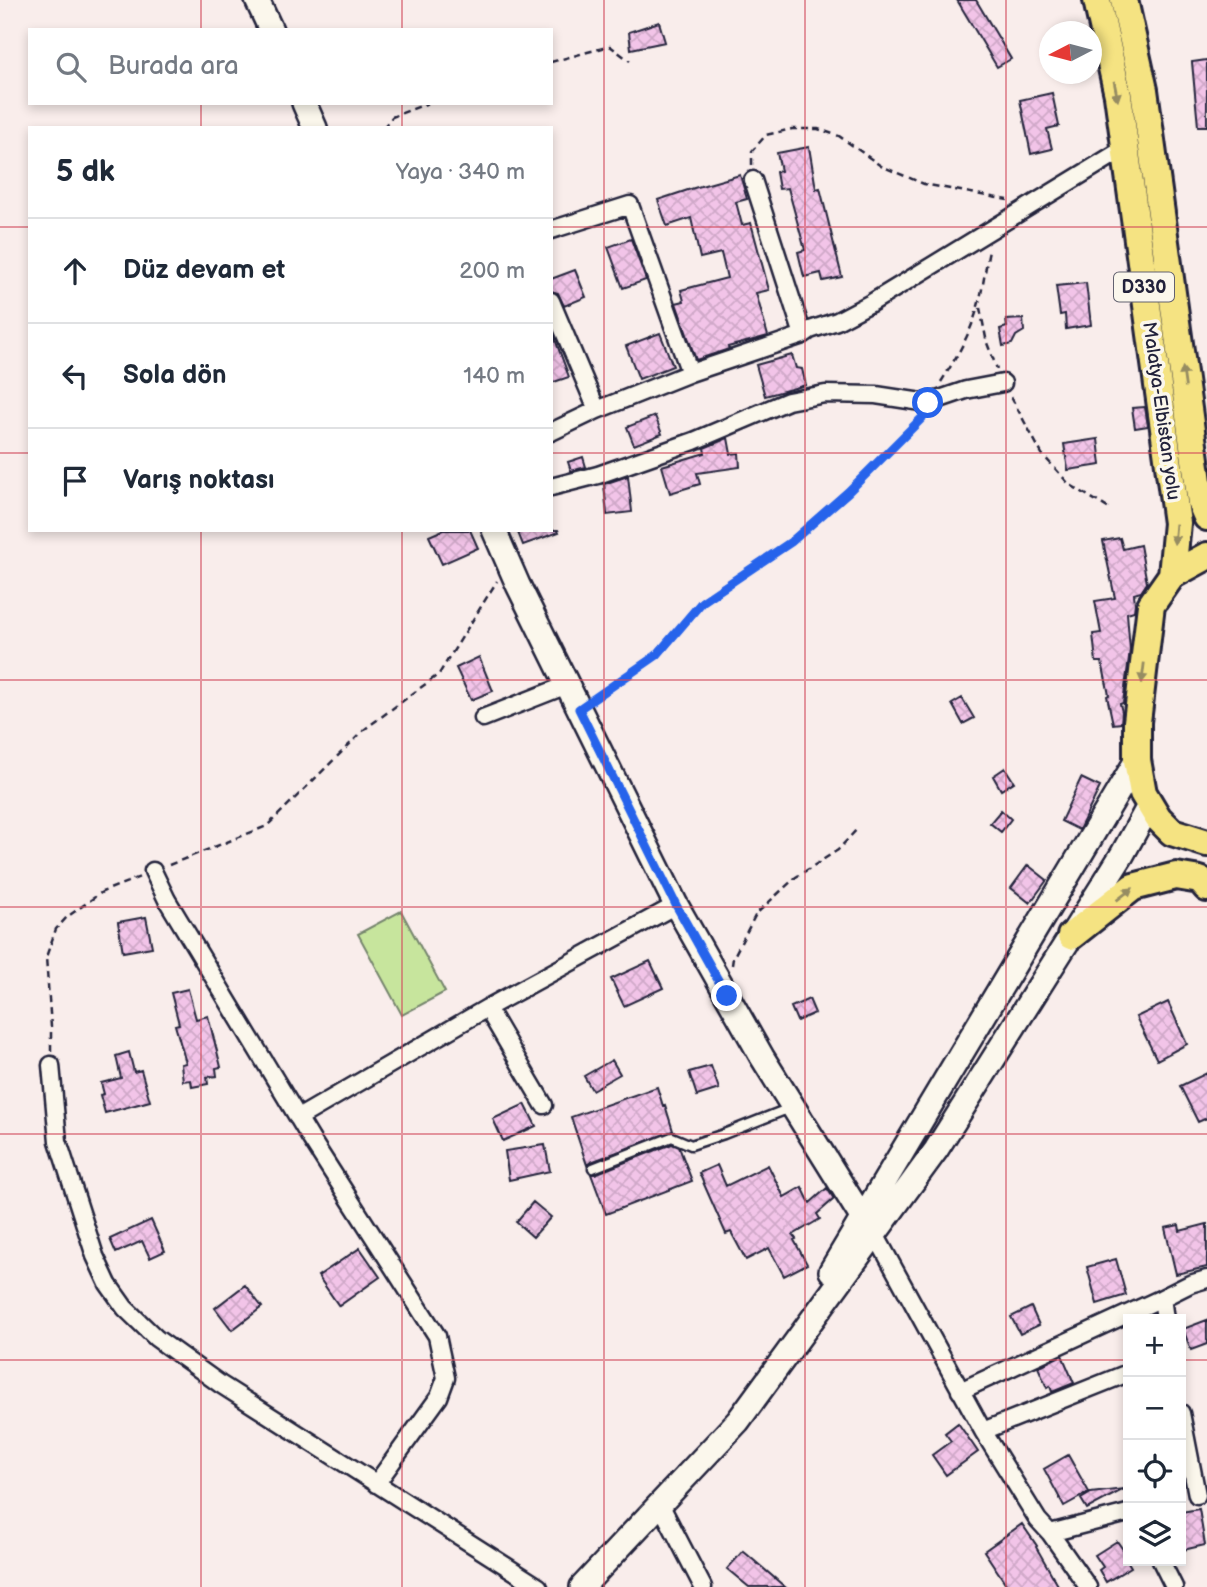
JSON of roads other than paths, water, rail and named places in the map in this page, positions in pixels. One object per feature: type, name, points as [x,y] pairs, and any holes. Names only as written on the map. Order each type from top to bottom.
[{"type":"main road","points":[[257,0],[270,28]]},
{"type":"main road","name":"Malatya-Elbistan yolu","points":[[1097,0],[1118,95],[1177,523],[1172,575]]},
{"type":"main road","name":"Malatya-Elbistan yolu","points":[[1124,0],[1144,90],[1201,503],[1207,517]]},
{"type":"main road","points":[[305,105],[314,126]]},
{"type":"main road","points":[[495,532],[676,905],[762,1057],[869,1226]]},
{"type":"main road","points":[[1207,556],[1172,575],[1151,605],[1137,722],[1137,760],[1143,793],[1158,818],[1172,832],[1199,840],[1207,869]]},
{"type":"main road","points":[[582,1587],[738,1420],[869,1226],[1137,760]]},
{"type":"main road","points":[[869,1226],[936,1150],[1122,855],[1150,804]]},
{"type":"main road","points":[[1071,936],[1133,887],[1176,876],[1200,880],[1207,888]]},
{"type":"street","points":[[553,431],[597,410],[690,373],[837,321],[1125,148]]},
{"type":"street","points":[[753,180],[803,335]]},
{"type":"street","points":[[553,229],[630,205],[690,373]]},
{"type":"street","points":[[553,306],[597,410]]},
{"type":"street","points":[[553,486],[634,463],[788,401],[825,394],[876,395],[928,403],[966,390],[1003,383]]},
{"type":"street","points":[[484,718],[568,685]]},
{"type":"street","points":[[153,871],[167,900],[298,1118],[437,1336],[446,1378],[439,1397],[376,1483]]},
{"type":"street","points":[[298,1118],[487,1008],[676,905]]},
{"type":"street","points":[[487,1008],[544,1105]]},
{"type":"street","points":[[51,1065],[58,1141],[95,1256],[108,1284],[125,1308],[156,1338],[220,1384],[539,1587]]},
{"type":"street","points":[[869,1226],[983,1431],[1038,1520],[1088,1587]]},
{"type":"street","points":[[960,1391],[1190,1284],[1207,1279]]},
{"type":"street","points":[[1162,1298],[1164,1314]]},
{"type":"street","points":[[983,1431],[1123,1375]]},
{"type":"street","points":[[1186,1440],[1195,1495]]},
{"type":"street","points":[[660,1504],[705,1587]]},
{"type":"street","points":[[1050,1533],[1123,1514]]},
{"type":"street","points":[[1164,1566],[1174,1587]]},
{"type":"lane","points":[[593,1168],[671,1137],[691,1145],[793,1106]]}]
